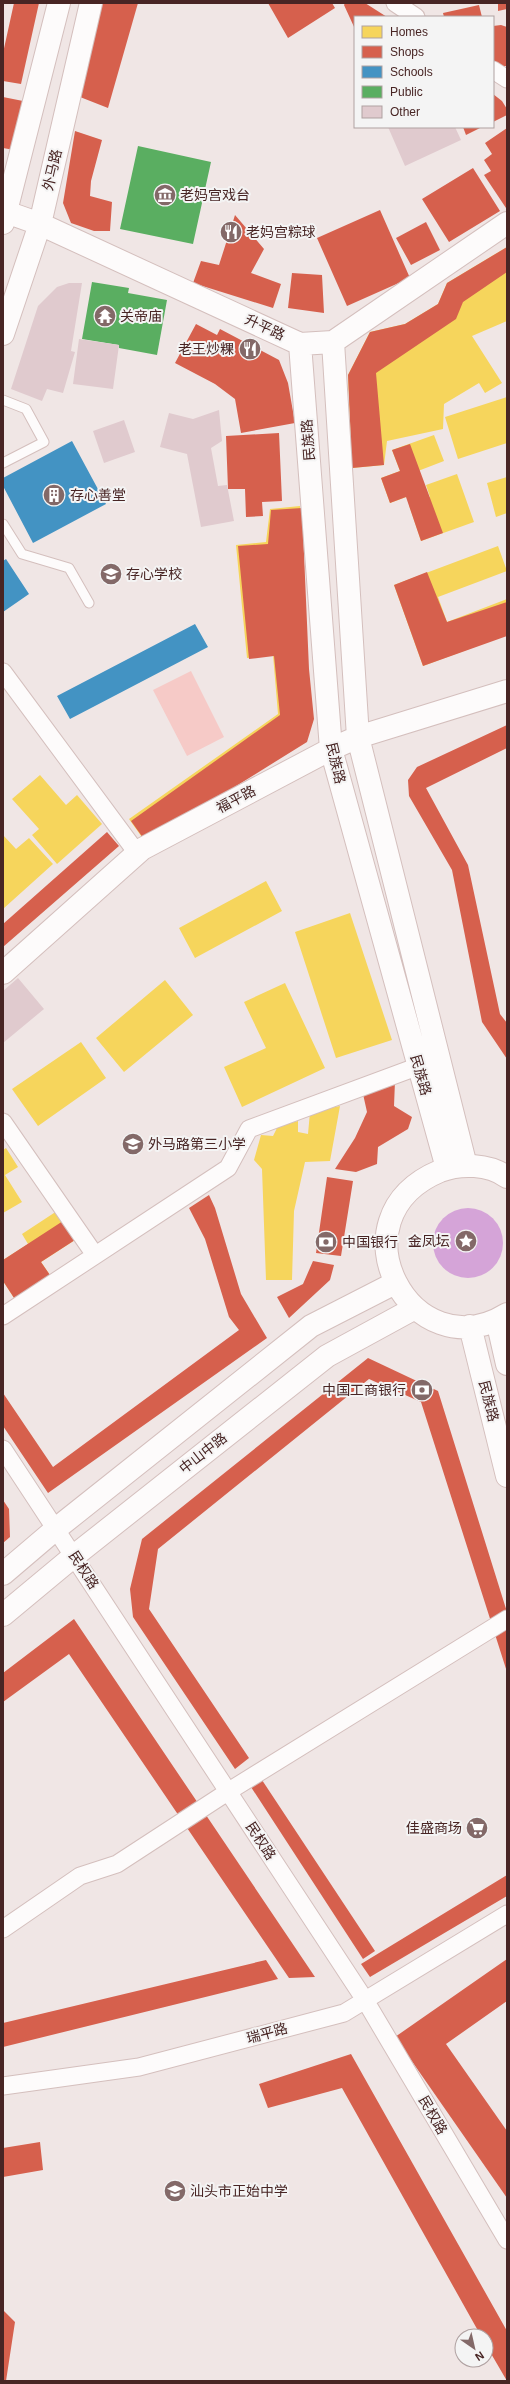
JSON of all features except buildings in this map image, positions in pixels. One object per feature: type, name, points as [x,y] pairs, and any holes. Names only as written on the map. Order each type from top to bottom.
[{"type":"street","points":[[4,216],[59,3]]},
{"type":"street","name":"外马路","points":[[3,334],[40,224],[91,3]]},
{"type":"street","points":[[395,3],[414,16]]},
{"type":"street","points":[[494,71],[507,79]]},
{"type":"street","name":"升平路","points":[[4,216],[40,224],[300,344],[333,342]]},
{"type":"street","points":[[333,342],[507,223]]},
{"type":"street","name":"民族路","points":[[333,342],[358,737],[457,1167]]},
{"type":"street","name":"民族路","points":[[300,344],[331,749],[419,1066],[457,1167]]},
{"type":"street","points":[[3,672],[137,853]]},
{"type":"street","name":"福平路","points":[[3,972],[137,853],[331,749],[358,737],[507,691]]},
{"type":"street","points":[[3,1316],[228,1168],[249,1129],[419,1066]]},
{"type":"street","points":[[3,1122],[95,1255]]},
{"type":"street","points":[[505,1173],[485,1168],[457,1167],[425,1177],[406,1193],[393,1213],[386,1242],[387,1260],[395,1283],[415,1308],[450,1325],[470,1326],[502,1317],[507,1364]]},
{"type":"street","points":[[3,1574],[57,1528],[311,1326],[395,1283]]},
{"type":"street","name":"中山中路","points":[[3,1615],[74,1556],[326,1356],[415,1308]]},
{"type":"street","name":"民族路","points":[[470,1326],[507,1476]]},
{"type":"street","name":"民权路","points":[[3,1449],[57,1528],[365,2000],[507,2240]]},
{"type":"street","points":[[3,1929],[80,1876],[117,1864],[229,1791],[507,1619]]},
{"type":"street","name":"瑞平路","points":[[3,2086],[139,2067],[344,2013],[507,1914]]},
{"type":"lane","points":[[3,400],[26,409],[44,442],[3,463]]},
{"type":"lane","points":[[3,524],[22,554],[69,568],[89,603]]},
{"type":"shaded area","points":[[191,671],[224,737],[187,756],[153,690]]},
{"type":"shaded area","points":[[468,1208],[481,1211],[493,1218],[500,1230],[503,1243],[500,1256],[493,1268],[481,1275],[468,1278],[455,1275],[443,1268],[436,1256],[433,1243],[436,1230],[443,1218],[455,1211]]},
{"type":"place","name":"老妈宫戏台","points":[[165,195]]},
{"type":"place","name":"老妈宫粽球","points":[[231,232]]},
{"type":"place","name":"关帝庙","points":[[105,316]]},
{"type":"place","name":"老王炒粿","points":[[250,349]]},
{"type":"place","name":"存心善堂","points":[[54,495]]},
{"type":"place","name":"存心学校","points":[[111,574]]},
{"type":"place","name":"外马路第三小学","points":[[133,1144]]},
{"type":"place","name":"金凤坛","points":[[466,1241]]},
{"type":"place","name":"中国银行","points":[[326,1242]]},
{"type":"place","name":"中国工商银行","points":[[422,1390]]},
{"type":"place","name":"佳盛商场","points":[[477,1828]]},
{"type":"place","name":"汕头市正始中学","points":[[175,2191]]}]
